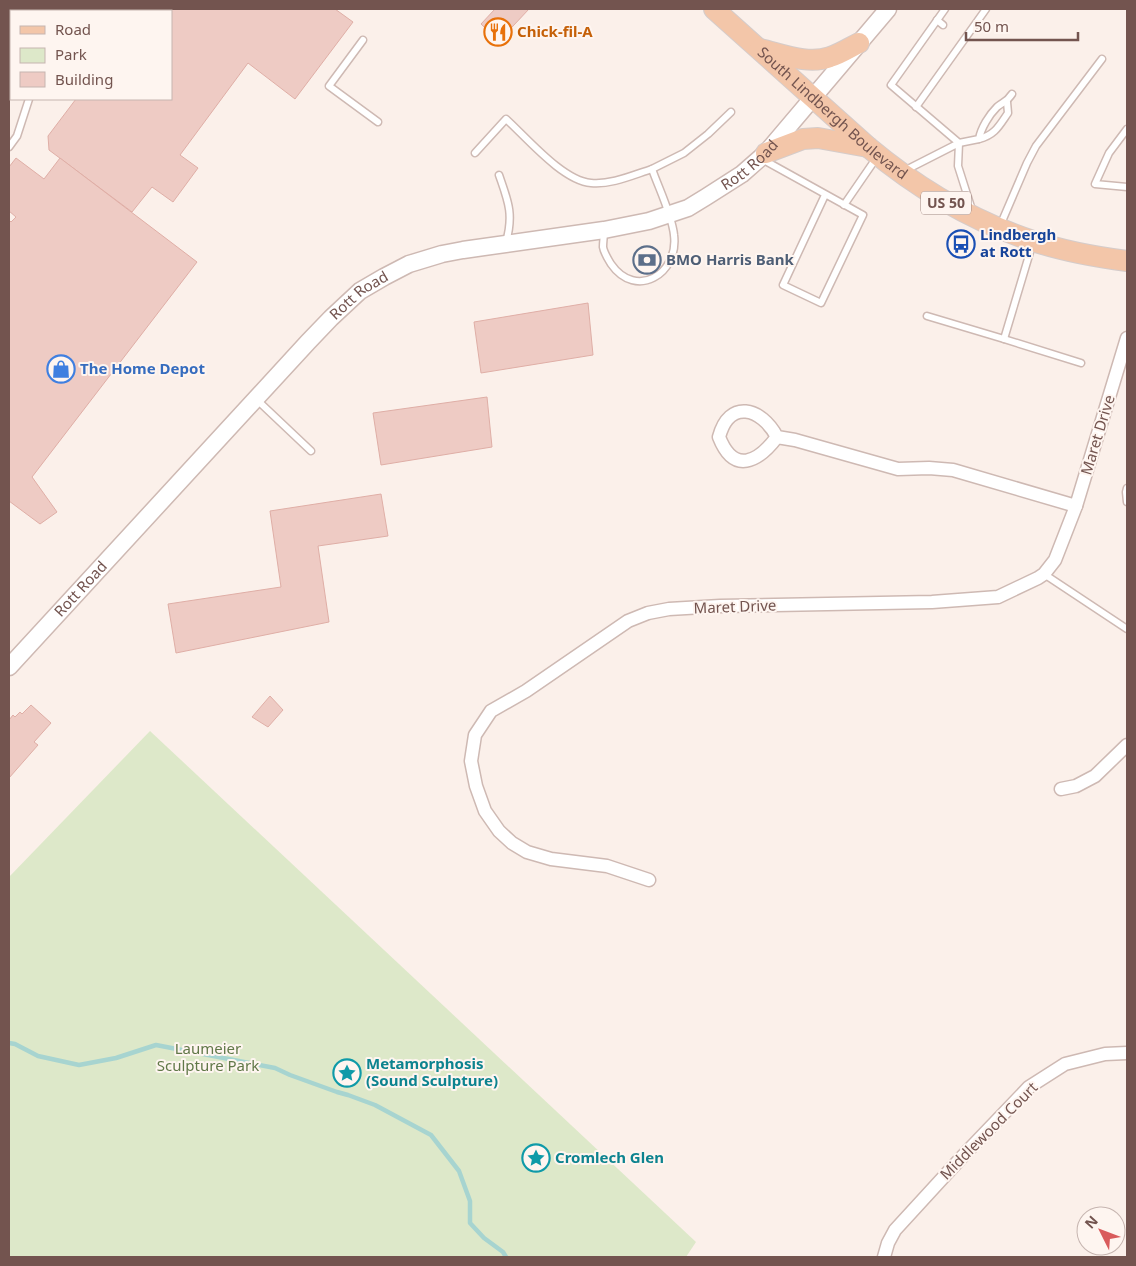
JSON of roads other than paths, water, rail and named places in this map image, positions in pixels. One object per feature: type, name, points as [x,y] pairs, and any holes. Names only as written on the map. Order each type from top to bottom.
[{"type":"main road","name":"South Lindbergh Boulevard","points":[[714,9],[873,151],[900,173],[951,206],[1034,241],[1078,252],[1127,261]]},
{"type":"main road","points":[[758,49],[805,60],[816,60],[829,58],[858,43]]},
{"type":"main road","points":[[764,155],[803,139],[818,138],[873,151]]},
{"type":"street","name":"Rott Road","points":[[9,667],[255,398],[354,296],[409,264],[428,258],[506,243],[604,230],[669,216],[688,208],[722,188],[764,155],[888,9]]},
{"type":"street","name":"Maret Drive","points":[[649,880],[607,866],[551,859],[527,852],[512,843],[499,831],[484,812],[471,761],[475,735],[491,711],[526,691],[628,621],[648,613],[669,609],[720,606],[932,602],[998,597],[1044,574],[1055,560],[1076,506],[1127,338]]},
{"type":"street","points":[[742,411],[752,412],[763,419],[772,428],[777,437],[769,447],[751,461],[739,460],[728,455],[718,437],[722,425],[731,416],[742,411]]},
{"type":"street","points":[[777,437],[795,440],[898,469],[929,468],[952,470],[1076,506]]},
{"type":"street","points":[[1061,789],[1076,786],[1095,776],[1127,745]]},
{"type":"street","name":"Middlewood Court","points":[[884,1257],[888,1243],[895,1230],[1029,1087],[1065,1064],[1104,1054],[1127,1053]]},
{"type":"lane","points":[[945,9],[891,85],[959,142]]},
{"type":"lane","points":[[916,107],[986,9]]},
{"type":"lane","points":[[970,16],[977,22]]},
{"type":"lane","points":[[937,20],[944,25]]},
{"type":"lane","points":[[957,35],[964,39]]},
{"type":"lane","points":[[363,40],[329,86],[378,122]]},
{"type":"lane","points":[[999,227],[1036,146],[1102,60]]},
{"type":"lane","points":[[979,139],[980,130],[998,107],[1007,102],[1012,94]]},
{"type":"lane","points":[[9,146],[17,136],[28,100]]},
{"type":"lane","points":[[900,173],[959,142],[990,136],[1008,113],[1007,102]]},
{"type":"lane","points":[[475,153],[506,119],[562,171],[577,180],[592,183],[605,182],[652,169],[684,153],[731,112]]},
{"type":"lane","points":[[1127,129],[1109,153],[1095,184],[1127,187]]},
{"type":"lane","points":[[959,142],[958,166],[974,216]]},
{"type":"lane","points":[[844,205],[873,151]]},
{"type":"lane","points":[[764,155],[825,195],[863,215],[821,303],[784,285],[825,195]]},
{"type":"lane","points":[[604,230],[603,248],[607,258],[616,271],[625,278],[641,282],[658,276],[671,260],[674,250],[674,235],[652,169]]},
{"type":"lane","points":[[499,175],[510,206],[510,228],[506,243]]},
{"type":"lane","points":[[1004,339],[1034,241]]},
{"type":"lane","points":[[927,316],[1081,363]]},
{"type":"lane","points":[[255,398],[311,451]]},
{"type":"lane","points":[[1127,488],[1127,502]]},
{"type":"lane","points":[[1044,574],[1127,629]]},
{"type":"waterway","points":[[9,1043],[15,1044],[38,1056],[79,1065],[116,1058],[156,1045],[275,1068],[375,1105],[431,1135],[459,1171],[470,1201],[470,1223],[484,1238],[503,1252],[506,1257]]},
{"type":"place","name":"Chick-fil-A","points":[[498,32]]},
{"type":"place","name":"Lindbergh at Rott","points":[[961,244]]},
{"type":"place","name":"BMO Harris Bank","points":[[647,260]]},
{"type":"place","name":"The Home Depot","points":[[61,369]]},
{"type":"place","name":"Metamorphosis (Sound Sculpture)","points":[[347,1073]]},
{"type":"place","name":"Cromlech Glen","points":[[536,1158]]},
{"type":"park label","name":"Laumeier Sculpture Park","points":[[208,1058]]}]
